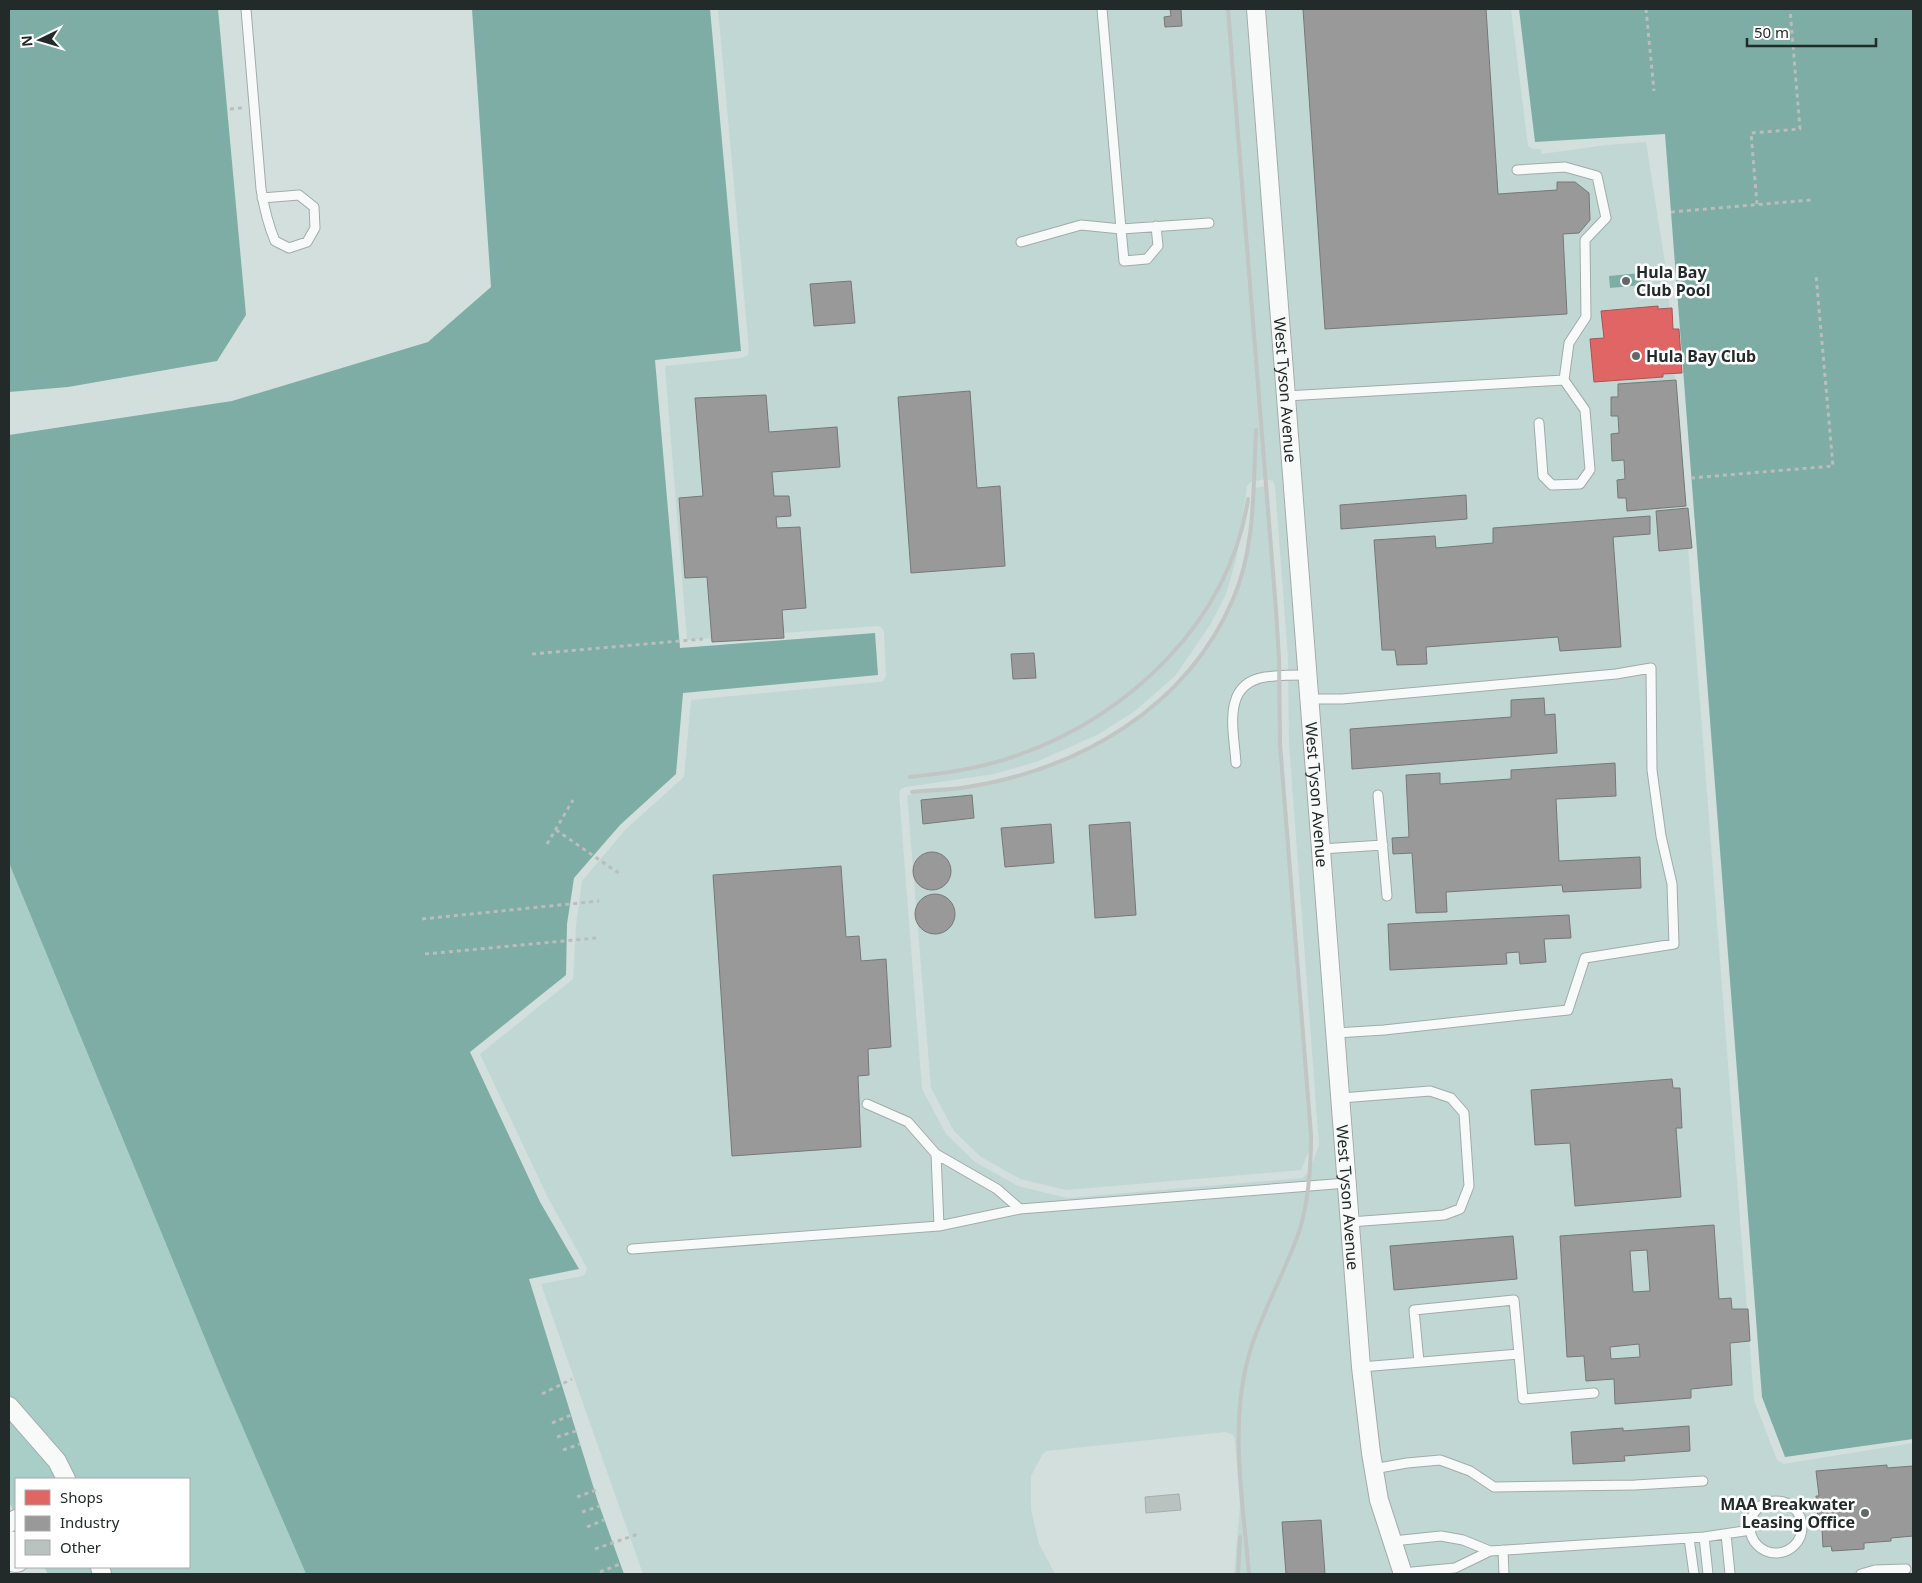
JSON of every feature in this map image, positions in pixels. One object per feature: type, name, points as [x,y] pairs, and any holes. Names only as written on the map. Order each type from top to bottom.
[{"type":"highway","points":[[9,1545],[15,1556]]},
{"type":"street","name":"West Tyson Avenue","points":[[1256,9],[1361,1367],[1373,1470],[1379,1500],[1403,1573]]},
{"type":"street","points":[[9,1406],[56,1461],[65,1478]]},
{"type":"lane","points":[[246,9],[262,198],[266,220],[274,241],[289,248],[307,242],[316,228],[314,207],[299,195],[262,198]]},
{"type":"lane","points":[[1102,9],[1124,261],[1147,259],[1158,246],[1156,226]]},
{"type":"lane","points":[[1517,170],[1565,167],[1597,176],[1606,218],[1585,240],[1586,317],[1569,343],[1564,380],[1585,410],[1590,470],[1580,484],[1552,485],[1543,476],[1539,423]]},
{"type":"lane","points":[[1021,242],[1081,225],[1121,229],[1209,223]]},
{"type":"lane","points":[[1286,396],[1564,380]]},
{"type":"lane","points":[[1310,699],[1342,699],[1616,674],[1651,668],[1652,770],[1661,836],[1672,884],[1674,944],[1585,958],[1568,1010],[1384,1030],[1336,1033]]},
{"type":"lane","points":[[1236,763],[1232,707],[1239,691],[1250,682],[1264,677],[1308,675]]},
{"type":"lane","points":[[1378,795],[1387,896]]},
{"type":"lane","points":[[1321,849],[1382,844]]},
{"type":"lane","points":[[1341,1098],[1430,1091],[1451,1098],[1464,1113],[1469,1186],[1460,1209],[1444,1215],[1350,1222]]},
{"type":"lane","points":[[867,1104],[908,1122],[936,1154],[997,1189],[1020,1208]]},
{"type":"lane","points":[[936,1154],[939,1226]]},
{"type":"lane","points":[[632,1249],[939,1226],[1020,1208],[1347,1183]]},
{"type":"lane","points":[[1419,1362],[1414,1310],[1514,1300],[1523,1399],[1594,1393]]},
{"type":"lane","points":[[1361,1367],[1519,1354]]},
{"type":"lane","points":[[1373,1470],[1407,1463],[1440,1460],[1470,1471],[1494,1487],[1636,1485],[1703,1481]]},
{"type":"lane","points":[[1768,1503],[1785,1503],[1793,1508],[1802,1522],[1800,1539],[1788,1551],[1780,1553],[1772,1553],[1757,1545],[1751,1530],[1751,1521],[1755,1513],[1768,1503]]},
{"type":"lane","points":[[1403,1573],[1455,1568],[1490,1551],[1704,1537],[1751,1530]]},
{"type":"lane","points":[[1726,1534],[1730,1574]]},
{"type":"lane","points":[[1392,1541],[1441,1536],[1463,1540],[1490,1551]]},
{"type":"lane","points":[[1704,1537],[1708,1574]]},
{"type":"lane","points":[[1689,1538],[1694,1574]]},
{"type":"lane","points":[[1504,1550],[1504,1574]]},
{"type":"lane","points":[[1861,1574],[1875,1570],[1906,1569]]},
{"type":"path","points":[[1646,9],[1654,91]]},
{"type":"path","points":[[1757,204],[1751,133],[1800,129],[1790,9]]},
{"type":"path","points":[[1671,212],[1811,200]]},
{"type":"path","points":[[1691,478],[1833,466],[1816,275]]},
{"type":"path","points":[[532,654],[703,639]]},
{"type":"path","points":[[547,844],[573,800]]},
{"type":"path","points":[[556,830],[620,874]]},
{"type":"path","points":[[422,919],[599,901]]},
{"type":"path","points":[[425,954],[596,938]]},
{"type":"path","points":[[542,1394],[572,1379]]},
{"type":"path","points":[[552,1423],[571,1415]]},
{"type":"path","points":[[557,1437],[579,1430]]},
{"type":"path","points":[[563,1450],[580,1444]]},
{"type":"path","points":[[577,1497],[596,1490]]},
{"type":"path","points":[[582,1512],[600,1506]]},
{"type":"path","points":[[587,1527],[604,1520]]},
{"type":"path","points":[[595,1549],[638,1534]]},
{"type":"path","points":[[600,1572],[620,1564]]},
{"type":"shaded area","points":[[9,9],[218,9],[246,315],[217,361],[68,387],[9,392]]},
{"type":"shaded area","points":[[472,9],[710,9],[741,351],[655,360],[680,648],[875,633],[878,675],[683,693],[676,774],[620,825],[574,878],[567,924],[566,975],[470,1052],[540,1202],[579,1269],[529,1279],[598,1502],[624,1574],[306,1574],[220,1375],[9,863],[9,435],[232,401],[428,342],[491,287]]},
{"type":"shaded area","points":[[718,9],[1246,9],[1352,1376],[1372,1375],[1266,9],[1511,9],[1528,146],[1533,149],[1541,149],[1542,154],[1606,145],[1646,142],[1667,276],[1754,1400],[1777,1460],[1783,1464],[1913,1443],[1913,1574],[1234,1574],[1240,1506],[1235,1439],[1233,1435],[1225,1432],[1046,1451],[1031,1476],[1031,1509],[1039,1544],[1055,1574],[643,1574],[541,1284],[583,1276],[587,1268],[548,1198],[480,1054],[573,979],[576,925],[582,881],[626,829],[684,777],[691,700],[879,682],[883,681],[886,676],[884,632],[878,626],[687,640],[665,366],[742,358],[748,355]],"holes":[[[1265,479],[1273,481],[1275,486],[1288,658],[1289,744],[1319,1145],[1309,1173],[1302,1178],[1067,1198],[1018,1186],[975,1162],[946,1134],[922,1089],[899,793],[901,789],[906,787],[994,774],[1036,762],[1099,734],[1135,711],[1175,676],[1210,625],[1226,594],[1237,556],[1247,486],[1251,482]]]},
{"type":"shaded area","points":[[1519,9],[1913,9],[1913,1439],[1785,1457],[1762,1397],[1665,134],[1535,142]]},
{"type":"shaded area","name":"Hula Bay Club Pool","points":[[1641,273],[1642,285],[1610,288],[1609,276]]},
{"type":"shaded area","points":[[1266,486],[1279,659],[1280,744],[1311,1146],[1301,1170],[1066,1190],[1020,1179],[981,1157],[954,1131],[931,1088],[907,795],[996,781],[1039,770],[1104,741],[1141,717],[1181,681],[1218,629],[1234,597],[1246,558],[1255,488]]},
{"type":"shaded area","points":[[9,863],[220,1375],[306,1574],[48,1574],[45,1568],[190,1568],[190,1478],[15,1478],[15,1514],[9,1502]]},
{"type":"building: Shops","name":"Hula Bay Club","points":[[1658,306],[1658,309],[1672,308],[1673,329],[1679,329],[1682,373],[1663,374],[1663,377],[1594,382],[1590,339],[1604,338],[1601,311]]},
{"type":"building: Industry","points":[[1170,9],[1181,9],[1182,26],[1165,27],[1164,17],[1171,16]]},
{"type":"building: Industry","points":[[1303,9],[1486,9],[1498,194],[1557,190],[1557,182],[1575,182],[1589,193],[1590,220],[1579,233],[1563,234],[1567,314],[1325,329]]},
{"type":"building: Industry","points":[[851,281],[855,323],[814,326],[810,284]]},
{"type":"building: Industry","points":[[1676,380],[1686,506],[1627,511],[1626,498],[1618,498],[1617,480],[1625,479],[1624,460],[1612,461],[1611,434],[1619,433],[1618,416],[1611,416],[1611,397],[1618,397],[1618,384]]},
{"type":"building: Industry","points":[[970,391],[977,488],[1000,486],[1005,566],[911,573],[898,397]]},
{"type":"building: Industry","points":[[766,395],[769,432],[837,427],[840,467],[772,472],[774,496],[789,496],[791,516],[776,517],[777,528],[800,527],[806,608],[782,610],[784,638],[712,642],[707,577],[685,578],[679,498],[703,496],[695,398]]},
{"type":"building: Industry","points":[[1466,495],[1467,519],[1341,529],[1340,505]]},
{"type":"building: Industry","points":[[1688,508],[1692,548],[1659,551],[1656,511]]},
{"type":"building: Industry","points":[[1650,516],[1650,534],[1613,537],[1621,647],[1560,651],[1558,637],[1426,647],[1427,664],[1397,665],[1395,650],[1382,650],[1374,540],[1435,536],[1436,548],[1493,543],[1493,528]]},
{"type":"building: Industry","points":[[1034,653],[1036,678],[1013,679],[1011,654]]},
{"type":"building: Industry","points":[[1544,698],[1545,715],[1555,714],[1557,753],[1352,769],[1350,729],[1511,717],[1511,700]]},
{"type":"building: Industry","points":[[1615,763],[1616,796],[1556,799],[1559,861],[1640,857],[1641,888],[1563,892],[1562,885],[1446,892],[1447,912],[1416,913],[1412,853],[1393,854],[1392,838],[1409,837],[1406,775],[1440,773],[1440,784],[1511,779],[1511,770]]},
{"type":"building: Industry","points":[[972,795],[974,818],[923,824],[921,800]]},
{"type":"building: Industry","points":[[1130,822],[1136,915],[1095,918],[1089,825]]},
{"type":"building: Industry","points":[[1051,824],[1054,863],[1005,867],[1001,828]]},
{"type":"building: Industry","points":[[932,852],[946,857],[951,871],[946,885],[932,890],[918,885],[913,871],[918,857]]},
{"type":"building: Industry","points":[[841,866],[846,937],[859,936],[861,961],[886,959],[891,1047],[868,1049],[869,1075],[858,1076],[861,1147],[732,1156],[713,875]]},
{"type":"building: Industry","points":[[935,894],[949,900],[955,914],[949,928],[935,934],[921,928],[915,914],[921,900]]},
{"type":"building: Industry","points":[[1569,915],[1571,938],[1544,939],[1546,962],[1520,964],[1519,952],[1506,953],[1507,964],[1390,970],[1388,924]]},
{"type":"building: Industry","points":[[1672,1079],[1673,1088],[1680,1088],[1682,1128],[1676,1128],[1681,1197],[1575,1206],[1570,1143],[1535,1145],[1531,1090]]},
{"type":"building: Industry","points":[[1714,1225],[1719,1299],[1731,1298],[1732,1309],[1748,1309],[1750,1341],[1730,1343],[1732,1385],[1691,1389],[1691,1398],[1615,1404],[1614,1379],[1586,1381],[1584,1356],[1567,1357],[1560,1236]],"holes":[[[1647,1250],[1650,1291],[1633,1292],[1630,1251]],[[1639,1344],[1640,1357],[1611,1359],[1610,1347]]]},
{"type":"building: Industry","points":[[1513,1236],[1517,1279],[1394,1290],[1390,1246]]},
{"type":"building: Industry","points":[[1689,1426],[1690,1451],[1624,1456],[1625,1461],[1573,1464],[1571,1432],[1623,1428],[1623,1431]]},
{"type":"building: Industry","name":"MAA Breakwater Leasing Office","points":[[1887,1465],[1887,1468],[1913,1466],[1913,1536],[1891,1538],[1891,1541],[1864,1543],[1864,1549],[1832,1551],[1831,1546],[1823,1547],[1822,1529],[1819,1529],[1816,1496],[1819,1496],[1816,1471]]},
{"type":"building: Industry","points":[[1321,1520],[1325,1574],[1286,1574],[1282,1522]]},
{"type":"building: Other","points":[[1179,1494],[1181,1510],[1146,1513],[1145,1497]]},
{"type":"railway","points":[[1228,9],[1276,610],[1279,659],[1280,744],[1311,1135],[1309,1184],[1299,1232],[1256,1333],[1244,1375],[1240,1403],[1239,1460],[1249,1574]]},
{"type":"railway","points":[[912,792],[961,788],[1004,780],[1046,767],[1086,750],[1123,728],[1158,702],[1188,672],[1214,637],[1234,597],[1241,577],[1250,536],[1254,493],[1256,430]]},
{"type":"railway","points":[[910,777],[965,769],[1018,755],[1059,738],[1099,716],[1135,689],[1168,658],[1197,623],[1220,585],[1238,543],[1248,499]]},
{"type":"railway","points":[[1238,1574],[1240,1537]]},
{"type":"place","name":"Hula Bay Club Pool","points":[[1626,281]]},
{"type":"place","name":"Hula Bay Club","points":[[1636,356]]},
{"type":"place","name":"MAA Breakwater Leasing Office","points":[[1865,1513]]}]
